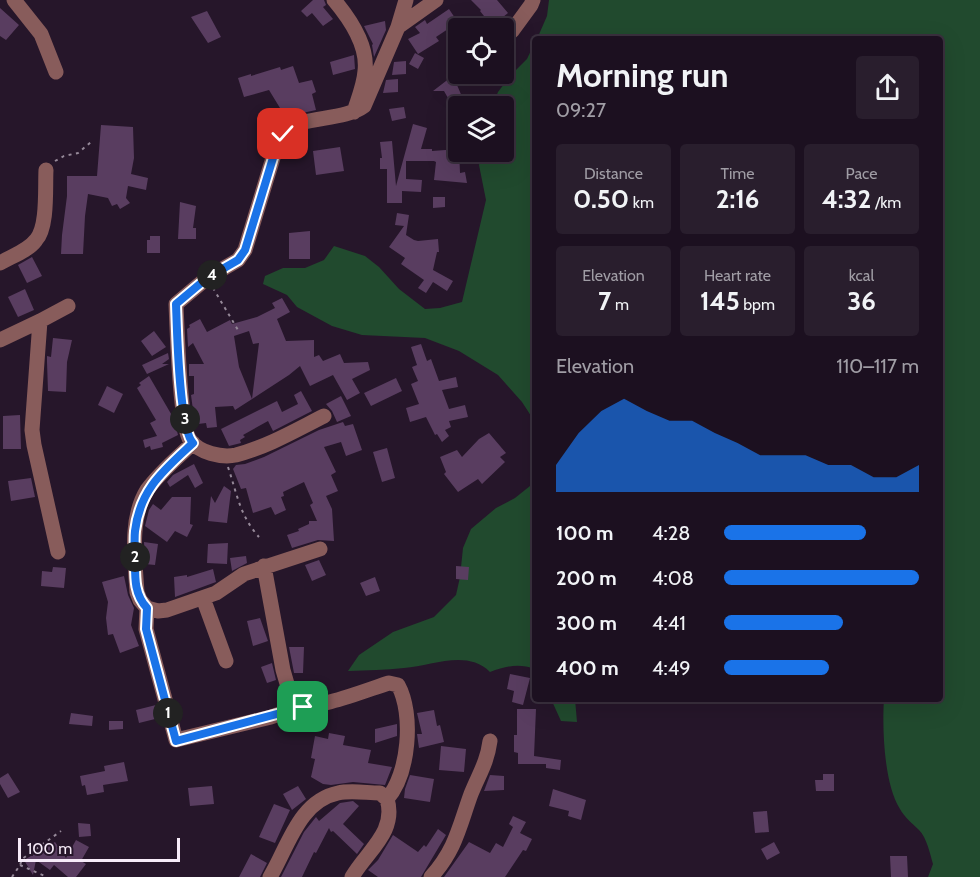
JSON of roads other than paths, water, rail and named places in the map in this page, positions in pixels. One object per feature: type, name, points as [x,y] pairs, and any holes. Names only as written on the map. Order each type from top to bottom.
[{"type":"street","points":[[14,0],[41,34],[56,72]]},
{"type":"street","points":[[334,0],[355,29],[363,51],[365,71],[354,112]]},
{"type":"street","points":[[324,416],[277,439],[235,455],[225,456],[206,451],[193,443],[188,438],[183,406],[176,304],[207,278],[238,260],[245,250],[276,148],[283,134],[294,126],[354,112],[367,102],[398,27],[406,0]]},
{"type":"street","points":[[398,27],[436,0]]},
{"type":"street","points":[[514,28],[533,0]]},
{"type":"street","points":[[0,263],[28,248],[40,235],[43,225],[46,170]]},
{"type":"street","points":[[0,339],[68,306]]},
{"type":"street","points":[[40,321],[32,430],[58,552]]},
{"type":"street","points":[[193,443],[162,471],[146,492],[138,514],[135,534],[137,592],[147,608],[158,611],[167,610],[203,598],[244,574],[320,549]]},
{"type":"street","points":[[264,566],[283,670],[292,700],[299,707]]},
{"type":"street","points":[[203,598],[226,661]]},
{"type":"street","points":[[147,608],[146,629],[176,741],[271,717],[299,707],[322,704],[389,683],[398,685],[406,716],[406,753],[395,790],[387,799]]},
{"type":"street","points":[[431,877],[440,867],[456,839],[472,792],[486,764],[490,741]]},
{"type":"street","points":[[270,877],[295,828],[317,803],[339,792],[380,793],[387,799],[390,809],[387,828],[352,877]]}]
